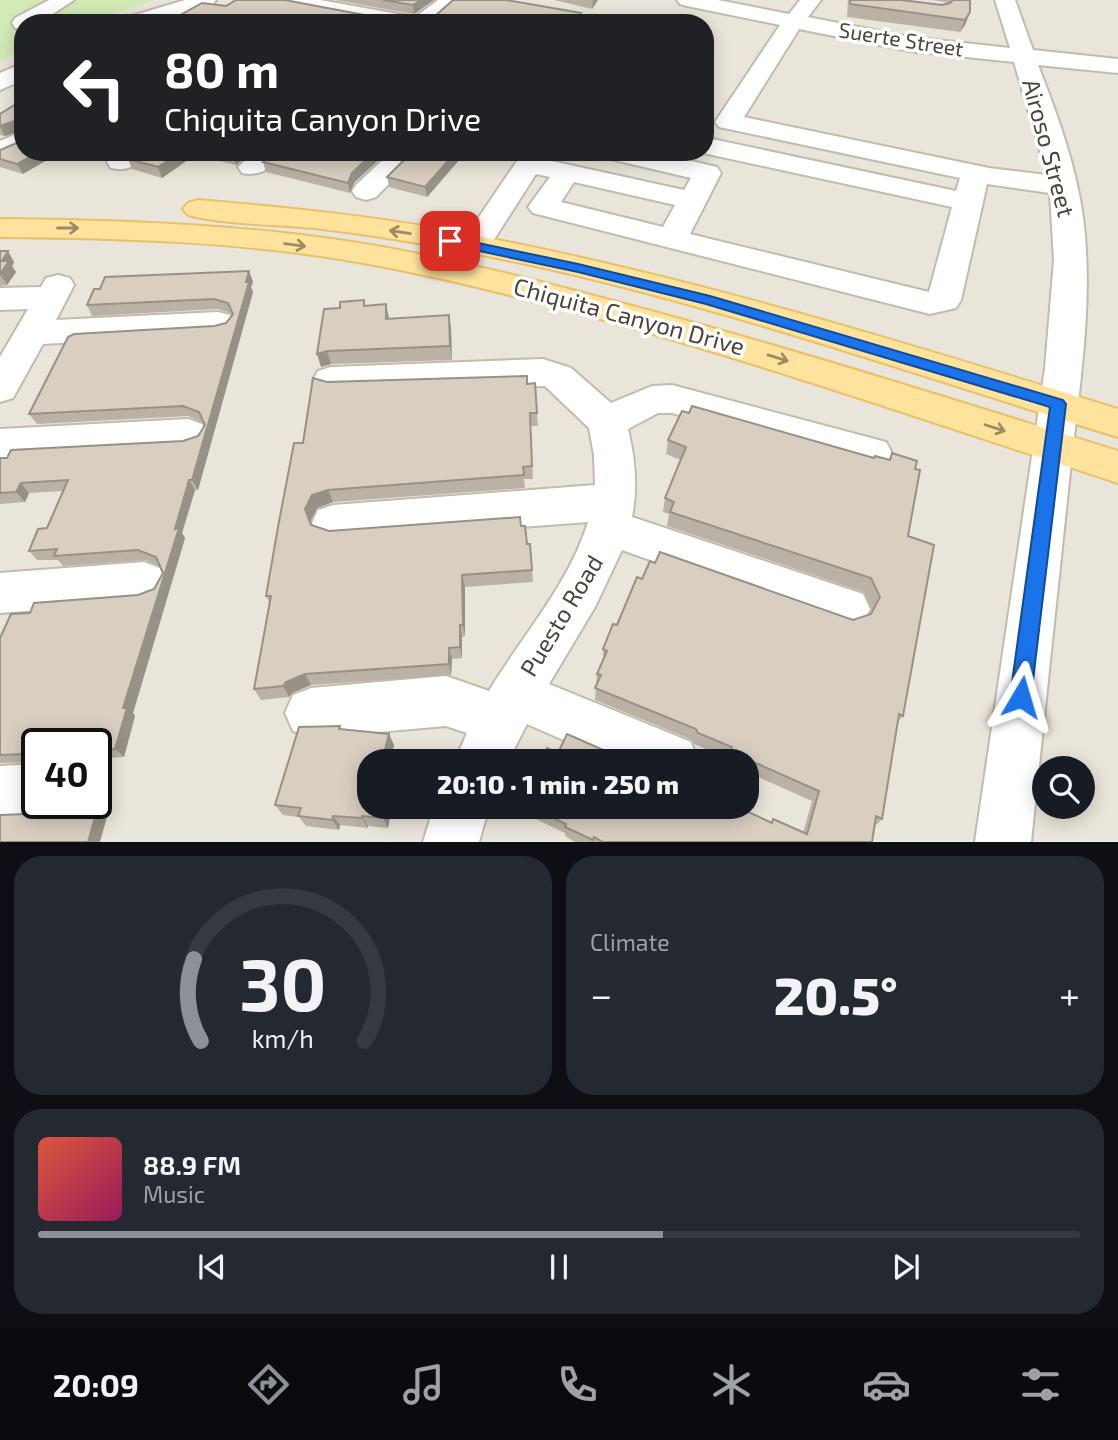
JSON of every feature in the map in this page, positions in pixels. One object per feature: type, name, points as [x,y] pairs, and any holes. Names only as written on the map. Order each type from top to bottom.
[{"type":"main road","name":"Chiquita Canyon Drive","points":[[0,206],[125,207],[262,213],[339,222],[475,245],[710,301],[1058,408],[1118,467]]},
{"type":"main road","name":"Chiquita Canyon Drive","points":[[0,228],[93,228],[214,235],[389,258],[512,285],[685,330],[1118,423]]},
{"type":"street","points":[[39,14],[64,0]]},
{"type":"street","points":[[133,14],[177,0]]},
{"type":"street","points":[[162,14],[206,0]]},
{"type":"street","points":[[286,0],[363,14]]},
{"type":"street","points":[[433,14],[451,0]]},
{"type":"street","name":"Suerte Street","points":[[687,0],[909,44],[1118,66]]},
{"type":"street","points":[[811,0],[716,120],[802,138],[972,188]]},
{"type":"street","name":"Airoso Street","points":[[1003,842],[1058,408],[1071,263],[1063,186],[1005,0]]},
{"type":"street","points":[[792,166],[802,138]]},
{"type":"street","points":[[714,147],[792,166],[972,188],[1063,186]]},
{"type":"street","points":[[366,191],[398,161]]},
{"type":"street","points":[[475,245],[532,161]]},
{"type":"street","points":[[541,161],[567,172],[692,200]]},
{"type":"street","points":[[656,161],[707,173],[672,239]]},
{"type":"street","points":[[567,172],[543,206],[930,303],[944,300],[972,188]]},
{"type":"street","points":[[0,299],[55,291],[0,389]]},
{"type":"street","points":[[31,333],[218,323]]},
{"type":"street","points":[[331,380],[543,372],[558,377],[607,422],[652,400],[672,399],[872,453]]},
{"type":"street","name":"Puesto Road","points":[[498,725],[576,602],[599,559],[612,515],[614,445],[607,422]]},
{"type":"street","points":[[0,444],[188,434]]},
{"type":"street","points":[[333,523],[612,515],[847,609]]},
{"type":"street","points":[[0,593],[144,582]]},
{"type":"street","points":[[311,713],[446,701],[498,725],[614,749]]},
{"type":"street","points":[[0,793],[21,792]]},
{"type":"street","points":[[451,842],[458,819]]},
{"type":"shaded area","points":[[155,0],[1118,0],[1118,841],[0,842],[0,62],[14,54],[14,161],[714,161],[714,14],[113,14]]},
{"type":"green space","points":[[0,0],[155,0],[113,14],[14,14],[14,54],[0,62]]},
{"type":"building","points":[[236,0],[285,0],[359,14],[182,14],[202,3],[226,6]]},
{"type":"building","points":[[383,0],[421,0],[413,5]]},
{"type":"building","points":[[453,0],[506,0],[581,13],[437,14]]},
{"type":"building","points":[[850,0],[901,0],[942,5],[953,0],[970,0],[970,12],[965,20],[850,4]]},
{"type":"building","points":[[14,105],[14,121],[0,126],[0,114]]},
{"type":"building","points":[[14,144],[14,161],[22,161],[17,164],[0,159],[0,150]]},
{"type":"building","points":[[136,161],[167,161],[158,167]]},
{"type":"building","points":[[365,161],[352,173],[348,183],[263,162]]},
{"type":"building","points":[[403,161],[448,161],[425,187],[387,177]]},
{"type":"building","points":[[0,251],[8,251],[2,261],[9,261],[0,274]]},
{"type":"building","points":[[249,271],[246,282],[249,282],[192,480],[189,480],[175,529],[179,528],[123,708],[127,708],[115,749],[112,749],[112,728],[21,728],[21,754],[0,755],[0,638],[11,614],[30,613],[34,603],[138,595],[154,589],[163,573],[156,557],[138,550],[54,556],[57,549],[29,551],[38,529],[47,528],[68,480],[21,483],[16,492],[0,493],[0,458],[7,458],[11,450],[183,441],[198,436],[205,425],[199,412],[183,406],[29,414],[68,337],[74,334],[214,326],[226,323],[233,314],[228,303],[214,299],[87,305],[94,289],[100,289],[105,277]]},
{"type":"building","points":[[364,300],[364,306],[386,304],[386,319],[449,315],[450,346],[327,351],[317,354],[324,309],[340,308],[340,302]]},
{"type":"building","points":[[527,376],[527,384],[535,383],[537,413],[530,413],[532,466],[523,467],[524,475],[328,490],[312,495],[305,509],[311,525],[329,531],[520,517],[521,526],[525,526],[527,544],[530,544],[532,570],[462,575],[463,625],[460,625],[460,647],[449,648],[449,664],[305,674],[283,686],[254,689],[271,596],[266,596],[278,527],[294,443],[303,443],[313,378],[327,382]]},
{"type":"building","points":[[692,406],[874,458],[875,456],[890,460],[892,453],[917,461],[915,469],[920,470],[908,536],[934,545],[903,716],[899,714],[882,819],[876,816],[872,842],[603,842],[565,827],[566,824],[555,819],[759,819],[759,817],[772,823],[773,819],[807,834],[819,791],[759,764],[759,749],[732,749],[698,733],[696,729],[595,688],[601,675],[597,674],[607,651],[603,649],[613,624],[617,625],[637,577],[642,579],[650,561],[655,563],[660,552],[853,620],[871,614],[880,597],[871,578],[670,512],[674,502],[665,498],[686,447],[668,440],[682,411],[689,413]]},
{"type":"building","points":[[340,726],[339,729],[389,734],[385,749],[357,749],[357,818],[333,816],[332,820],[298,816],[301,808],[275,805],[299,727]]},
{"type":"building","points":[[567,734],[601,749],[560,749]]},
{"type":"building","points":[[21,814],[21,819],[94,819],[88,842],[0,842],[0,815]]},
{"type":"route","points":[[450,241],[643,283],[803,327],[1058,404],[1021,697]]}]
